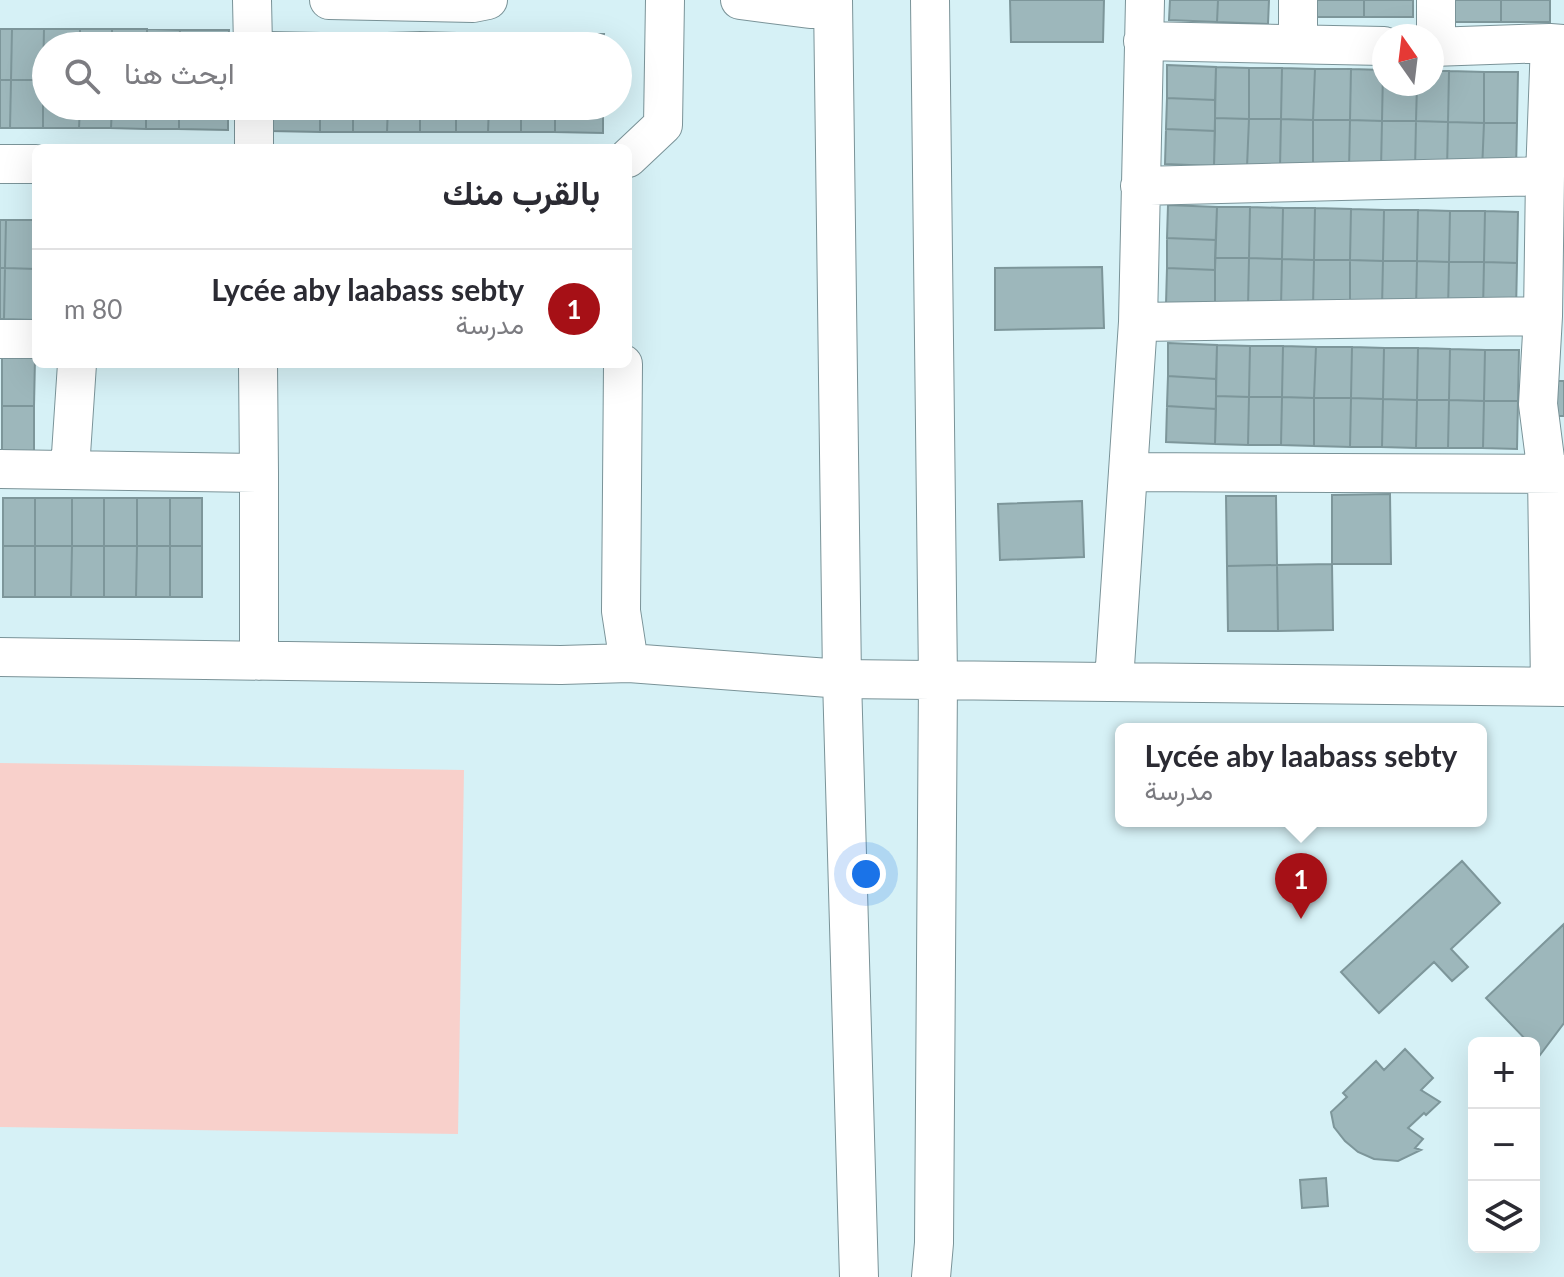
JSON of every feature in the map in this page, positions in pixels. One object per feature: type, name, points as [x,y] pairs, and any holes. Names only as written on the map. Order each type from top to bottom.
[{"type":"street","points":[[252,0],[253,32]]},
{"type":"street","points":[[329,0],[473,3],[488,0]]},
{"type":"street","points":[[632,154],[663,125],[665,0]]},
{"type":"street","points":[[740,0],[810,9],[833,4],[842,679],[859,1277]]},
{"type":"street","points":[[930,0],[938,680],[931,1277]]},
{"type":"street","points":[[1114,681],[1138,322],[1145,0]]},
{"type":"street","points":[[1298,0],[1298,44]]},
{"type":"street","points":[[1435,24],[1436,0]]},
{"type":"street","points":[[1143,41],[1372,46]]},
{"type":"street","points":[[0,657],[561,665],[629,663],[842,679],[1557,686],[1556,474],[1538,404],[1543,316],[1554,258],[1545,176],[1557,60],[1444,48]]},
{"type":"street","points":[[254,120],[254,144]]},
{"type":"street","points":[[0,164],[32,164]]},
{"type":"street","points":[[1140,186],[1545,176]]},
{"type":"street","points":[[1138,322],[1543,316]]},
{"type":"street","points":[[0,339],[32,339]]},
{"type":"street","points":[[70,469],[77,368]]},
{"type":"street","points":[[258,368],[259,661]]},
{"type":"street","points":[[623,368],[621,611],[629,663]]},
{"type":"street","points":[[0,469],[259,473]]},
{"type":"street","points":[[1128,472],[1556,474]]},
{"type":"shaded area","points":[[0,763],[464,770],[458,1134],[0,1127]]},
{"type":"building","points":[[1010,0],[1104,0],[1103,42],[1011,42]]},
{"type":"building","points":[[1170,0],[1218,0],[1217,22],[1169,20]]},
{"type":"building","points":[[1218,0],[1269,0],[1268,24],[1217,22]]},
{"type":"building","points":[[1313,0],[1364,0],[1364,17],[1313,17]]},
{"type":"building","points":[[1364,0],[1413,0],[1413,17],[1364,17]]},
{"type":"building","points":[[1450,0],[1501,0],[1501,22],[1450,22]]},
{"type":"building","points":[[1501,0],[1550,0],[1550,22],[1501,22]]},
{"type":"building","points":[[0,29],[12,29],[11,80],[0,80]]},
{"type":"building","points":[[12,29],[44,29],[44,32],[32,32],[32,80],[11,80]]},
{"type":"building","points":[[44,29],[80,29],[80,32],[44,32]]},
{"type":"building","points":[[80,29],[112,29],[112,32],[80,32]]},
{"type":"building","points":[[112,29],[147,29],[147,32],[112,32]]},
{"type":"building","points":[[147,29],[180,30],[180,32],[147,32]]},
{"type":"building","points":[[180,30],[229,30],[229,32]]},
{"type":"building","points":[[1167,65],[1216,67],[1215,100],[1167,98]]},
{"type":"building","points":[[1216,67],[1249,68],[1249,119],[1215,118]]},
{"type":"building","points":[[1249,68],[1282,68],[1281,119],[1249,119]]},
{"type":"building","points":[[1282,68],[1315,69],[1313,120],[1281,119]]},
{"type":"building","points":[[1315,69],[1351,69],[1350,120],[1313,120]]},
{"type":"building","points":[[1351,69],[1372,70],[1372,96],[1382,96],[1382,121],[1350,120]]},
{"type":"building","points":[[1444,71],[1449,71],[1448,122],[1416,121],[1417,96],[1444,96]]},
{"type":"building","points":[[1449,71],[1484,72],[1484,123],[1448,122]]},
{"type":"building","points":[[1484,72],[1518,72],[1517,123],[1484,123]]},
{"type":"building","points":[[0,80],[11,80],[10,128],[0,128]]},
{"type":"building","points":[[11,80],[32,80],[32,120],[43,120],[43,128],[10,128]]},
{"type":"building","points":[[1382,96],[1417,96],[1416,121],[1382,121]]},
{"type":"building","points":[[1167,98],[1215,100],[1215,131],[1166,129]]},
{"type":"building","points":[[1215,118],[1249,119],[1247,167],[1214,166]]},
{"type":"building","points":[[1249,119],[1281,119],[1280,167],[1247,167]]},
{"type":"building","points":[[1281,119],[1313,120],[1313,168],[1280,167]]},
{"type":"building","points":[[43,120],[79,120],[79,128],[43,128]]},
{"type":"building","points":[[79,120],[111,120],[111,128],[79,128]]},
{"type":"building","points":[[111,120],[146,120],[146,129],[111,128]]},
{"type":"building","points":[[146,120],[179,120],[179,129],[146,129]]},
{"type":"building","points":[[179,120],[228,120],[228,130],[179,129]]},
{"type":"building","points":[[271,120],[320,120],[320,132],[271,131]]},
{"type":"building","points":[[320,120],[353,120],[353,132],[320,132]]},
{"type":"building","points":[[353,120],[387,120],[387,132],[353,132]]},
{"type":"building","points":[[387,120],[420,120],[420,132],[387,132]]},
{"type":"building","points":[[420,120],[456,120],[456,132],[420,132]]},
{"type":"building","points":[[456,120],[488,120],[488,132],[456,132]]},
{"type":"building","points":[[488,120],[521,120],[521,132],[488,132]]},
{"type":"building","points":[[521,120],[555,120],[555,132],[521,132]]},
{"type":"building","points":[[555,120],[603,120],[603,133],[555,132]]},
{"type":"building","points":[[1313,120],[1350,120],[1349,169],[1313,168]]},
{"type":"building","points":[[1350,120],[1382,121],[1381,169],[1349,169]]},
{"type":"building","points":[[1382,121],[1416,121],[1415,170],[1381,169]]},
{"type":"building","points":[[1416,121],[1448,122],[1447,170],[1415,170]]},
{"type":"building","points":[[1448,122],[1484,123],[1482,171],[1447,170]]},
{"type":"building","points":[[1484,123],[1517,123],[1516,171],[1482,171]]},
{"type":"building","points":[[1166,129],[1215,131],[1214,166],[1165,164]]},
{"type":"building","points":[[1168,205],[1217,207],[1216,240],[1167,238]]},
{"type":"building","points":[[1217,207],[1250,207],[1249,258],[1215,258]]},
{"type":"building","points":[[1250,207],[1283,208],[1282,259],[1249,258]]},
{"type":"building","points":[[1283,208],[1315,208],[1314,260],[1282,259]]},
{"type":"building","points":[[1315,208],[1351,209],[1350,260],[1314,260]]},
{"type":"building","points":[[1351,209],[1384,210],[1383,261],[1350,260]]},
{"type":"building","points":[[1384,210],[1418,210],[1417,261],[1383,261]]},
{"type":"building","points":[[1418,210],[1450,211],[1449,262],[1417,261]]},
{"type":"building","points":[[1450,211],[1485,211],[1484,262],[1449,262]]},
{"type":"building","points":[[1485,211],[1518,212],[1517,263],[1484,262]]},
{"type":"building","points":[[0,220],[6,220],[5,268],[0,268]]},
{"type":"building","points":[[6,220],[32,220],[32,269],[5,268]]},
{"type":"building","points":[[1167,238],[1216,240],[1215,270],[1167,268]]},
{"type":"building","points":[[1215,258],[1249,258],[1248,307],[1215,306]]},
{"type":"building","points":[[1249,258],[1282,259],[1281,307],[1248,307]]},
{"type":"building","points":[[1282,259],[1314,260],[1313,307],[1281,307]]},
{"type":"building","points":[[1314,260],[1350,260],[1350,308],[1313,307]]},
{"type":"building","points":[[1350,260],[1383,261],[1382,308],[1350,308]]},
{"type":"building","points":[[1383,261],[1417,261],[1416,309],[1382,308]]},
{"type":"building","points":[[1417,261],[1449,262],[1448,310],[1416,309]]},
{"type":"building","points":[[1449,262],[1484,262],[1483,310],[1448,310]]},
{"type":"building","points":[[1484,262],[1517,263],[1516,311],[1483,310]]},
{"type":"building","points":[[1102,267],[1104,328],[995,330],[995,268]]},
{"type":"building","points":[[0,268],[5,268],[4,319],[0,319]]},
{"type":"building","points":[[5,268],[32,269],[32,320],[4,319]]},
{"type":"building","points":[[1167,268],[1215,270],[1215,306],[1166,304]]},
{"type":"building","points":[[1168,343],[1217,345],[1216,379],[1168,376]]},
{"type":"building","points":[[1217,345],[1250,346],[1249,397],[1216,396]]},
{"type":"building","points":[[1250,346],[1283,346],[1282,397],[1249,397]]},
{"type":"building","points":[[1283,346],[1316,347],[1314,398],[1282,397]]},
{"type":"building","points":[[1316,347],[1352,347],[1351,398],[1314,398]]},
{"type":"building","points":[[1352,347],[1384,348],[1383,399],[1351,398]]},
{"type":"building","points":[[1384,348],[1418,348],[1417,400],[1383,399]]},
{"type":"building","points":[[1418,348],[1450,349],[1449,400],[1417,400]]},
{"type":"building","points":[[1450,349],[1485,350],[1484,401],[1449,400]]},
{"type":"building","points":[[1485,350],[1519,350],[1518,401],[1484,401]]},
{"type":"building","points":[[2,358],[32,358],[34,406],[2,406]]},
{"type":"building","points":[[1168,376],[1216,379],[1216,409],[1167,406]]},
{"type":"building","points":[[1554,381],[1564,381],[1564,416],[1553,416]]},
{"type":"building","points":[[1216,396],[1249,397],[1248,445],[1215,444]]},
{"type":"building","points":[[1249,397],[1282,397],[1281,445],[1248,445]]},
{"type":"building","points":[[1282,397],[1314,398],[1314,446],[1281,445]]},
{"type":"building","points":[[1314,398],[1351,398],[1350,447],[1314,446]]},
{"type":"building","points":[[1351,398],[1383,399],[1382,447],[1350,447]]},
{"type":"building","points":[[1383,399],[1417,400],[1416,448],[1382,447]]},
{"type":"building","points":[[1417,400],[1449,400],[1448,448],[1416,448]]},
{"type":"building","points":[[1449,400],[1484,401],[1483,448],[1448,448]]},
{"type":"building","points":[[1484,401],[1518,401],[1517,449],[1483,448]]},
{"type":"building","points":[[2,406],[34,406],[34,457],[2,457]]},
{"type":"building","points":[[1167,406],[1216,409],[1215,444],[1166,442]]},
{"type":"building","points":[[1390,494],[1391,564],[1332,564],[1332,495]]},
{"type":"building","points":[[1226,496],[1276,496],[1277,565],[1227,566]]},
{"type":"building","points":[[3,498],[35,498],[35,546],[3,546]]},
{"type":"building","points":[[35,498],[72,498],[72,546],[35,546]]},
{"type":"building","points":[[72,498],[104,498],[104,546],[72,546]]},
{"type":"building","points":[[104,498],[137,498],[137,546],[104,546]]},
{"type":"building","points":[[137,498],[170,498],[170,546],[137,546]]},
{"type":"building","points":[[170,498],[202,498],[202,546],[170,546]]},
{"type":"building","points":[[1082,501],[1084,557],[1000,560],[998,504]]},
{"type":"building","points":[[3,546],[35,546],[35,597],[3,597]]},
{"type":"building","points":[[35,546],[72,546],[71,597],[35,597]]},
{"type":"building","points":[[72,546],[104,546],[104,597],[71,597]]},
{"type":"building","points":[[104,546],[137,546],[136,597],[104,597]]},
{"type":"building","points":[[137,546],[170,546],[170,597],[136,597]]},
{"type":"building","points":[[170,546],[202,546],[202,597],[170,597]]},
{"type":"building","points":[[1332,564],[1333,630],[1278,631],[1277,565]]},
{"type":"building","points":[[1277,565],[1278,631],[1228,631],[1227,566]]},
{"type":"building","points":[[1462,861],[1500,903],[1451,949],[1468,967],[1452,981],[1434,962],[1379,1013],[1341,972]]},
{"type":"building","points":[[1564,924],[1564,1023],[1540,1055],[1540,1037],[1523,1037],[1486,998]]},
{"type":"building","points":[[1405,1049],[1433,1078],[1421,1090],[1440,1102],[1408,1128],[1423,1139],[1415,1148],[1421,1150],[1398,1161],[1374,1159],[1358,1152],[1345,1141],[1334,1127],[1331,1112],[1347,1097],[1343,1093],[1376,1061],[1384,1070]]},
{"type":"building","points":[[1326,1178],[1328,1206],[1302,1208],[1300,1180]]},
{"type":"place","name":"Lycée aby laabass sebty","points":[[1301,919]]}]
